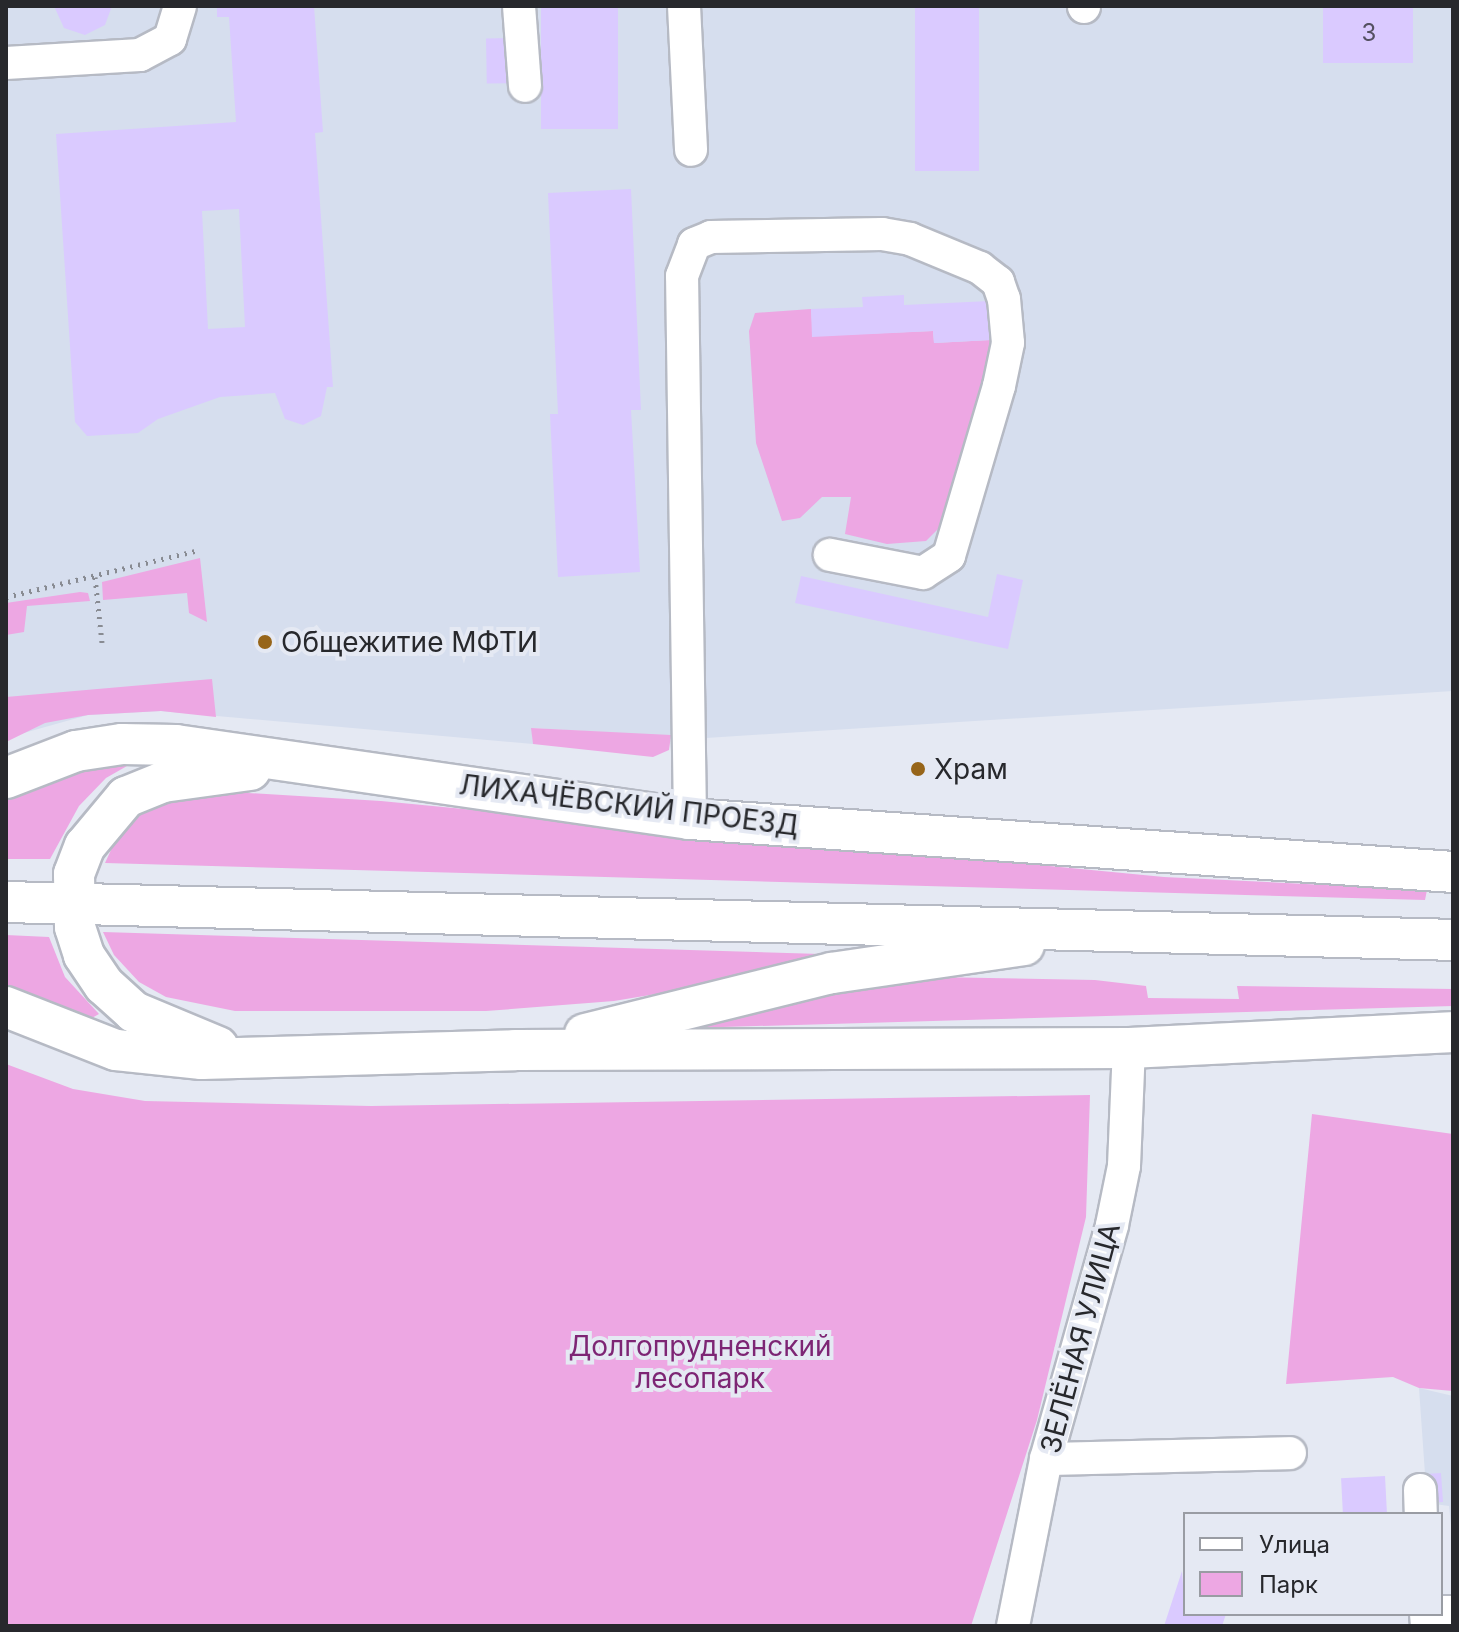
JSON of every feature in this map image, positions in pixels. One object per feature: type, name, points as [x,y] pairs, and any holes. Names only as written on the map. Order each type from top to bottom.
[{"type":"main road","name":"ЛИХАЧЁВСКИЙ ПРОЕЗД","points":[[6,778],[76,751],[122,744],[317,764],[690,819],[1453,870]]},
{"type":"main road","points":[[248,1057],[134,1012],[104,985],[84,955],[72,903],[74,874],[85,846],[126,797],[210,773],[317,764]]},
{"type":"main road","points":[[6,902],[1322,933],[1453,940]]},
{"type":"main road","points":[[515,1050],[832,973],[1127,930]]},
{"type":"main road","points":[[1322,933],[1453,930]]},
{"type":"main road","points":[[6,1007],[116,1050],[202,1059],[515,1050],[1129,1048],[1453,1032]]},
{"type":"street","points":[[6,63],[140,55],[170,39],[180,6]]},
{"type":"street","points":[[519,6],[525,86]]},
{"type":"street","points":[[684,6],[691,150]]},
{"type":"street","points":[[690,819],[682,276],[694,244],[711,237],[882,234],[910,239],[980,268],[998,282],[1004,299],[1008,343],[999,386],[949,556],[923,573],[830,555]]},
{"type":"street","name":"ЗЕЛЁНАЯ УЛИЦА","points":[[1013,1626],[1046,1459],[1112,1225],[1124,1166],[1129,1048]]},
{"type":"street","points":[[1046,1459],[1290,1453]]},
{"type":"path","points":[[6,597],[195,551]]},
{"type":"path","points":[[95,577],[102,643]]},
{"type":"shaded area","points":[[6,6],[1453,6],[1453,691],[706,738],[532,728],[533,744],[161,711],[88,715],[6,738]]},
{"type":"shaded area","points":[[1419,1388],[1453,1396],[1453,1545],[1449,1506],[1427,1503]]},
{"type":"green space","points":[[811,309],[813,336],[933,331],[934,343],[991,340],[993,354],[951,516],[926,541],[887,544],[845,534],[851,497],[822,497],[800,518],[782,521],[756,443],[749,331],[755,313]]},
{"type":"green space","points":[[200,558],[207,622],[189,613],[187,593],[103,600],[102,582]]},
{"type":"green space","points":[[88,593],[90,601],[27,606],[24,632],[6,635],[6,603]]},
{"type":"green space","points":[[212,679],[216,717],[161,711],[88,715],[45,723],[6,742],[6,697]]},
{"type":"green space","points":[[531,728],[671,735],[669,750],[653,757],[533,744]]},
{"type":"green space","points":[[134,762],[106,778],[79,806],[50,859],[6,859],[6,793],[44,776]]},
{"type":"green space","points":[[215,791],[381,801],[1164,877],[1427,890],[1425,900],[105,863],[117,837],[146,809]]},
{"type":"green space","points":[[103,932],[821,954],[817,960],[710,985],[614,1001],[486,1011],[235,1011],[166,997],[139,982],[114,955]]},
{"type":"green space","points":[[6,935],[49,937],[65,977],[99,1014],[90,1019],[6,986]]},
{"type":"green space","points":[[931,977],[1095,980],[1146,986],[1148,998],[1239,999],[1237,986],[1453,989],[1453,1006],[689,1028],[800,998]]},
{"type":"green space","name":"Долгопрудненский лесопарк","points":[[6,1064],[73,1089],[145,1101],[371,1106],[1090,1095],[1086,1217],[1037,1420],[971,1626],[6,1626]]},
{"type":"green space","points":[[1312,1114],[1453,1134],[1453,1391],[1419,1388],[1393,1377],[1286,1384]]},
{"type":"building","points":[[54,6],[112,6],[105,25],[85,35],[64,28]]},
{"type":"building","points":[[217,6],[314,6],[323,132],[315,133],[333,387],[327,387],[321,416],[303,425],[285,419],[275,393],[220,397],[158,419],[138,433],[87,436],[75,422],[56,134],[236,122],[229,17],[217,17]],"holes":[[[239,209],[245,327],[208,329],[202,211]]]},
{"type":"building","points":[[541,6],[618,6],[618,129],[541,129]]},
{"type":"building","points":[[915,6],[979,6],[979,171],[915,171]]},
{"type":"building","points":[[1323,6],[1413,6],[1413,63],[1323,63]]},
{"type":"building","points":[[517,38],[518,83],[487,84],[486,39]]},
{"type":"building","points":[[631,189],[641,410],[631,410],[640,572],[558,577],[550,414],[558,414],[548,193]]},
{"type":"building","points":[[904,295],[904,305],[990,301],[991,340],[934,343],[933,331],[812,337],[811,309],[863,307],[862,297]]},
{"type":"building","points":[[997,574],[1023,580],[1008,649],[795,603],[801,576],[988,617]]},
{"type":"building","points":[[1441,1473],[1443,1502],[1427,1503],[1425,1474]]},
{"type":"building","points":[[1385,1476],[1387,1512],[1343,1512],[1341,1478]]},
{"type":"building","points":[[1182,1571],[1183,1616],[1225,1616],[1222,1626],[1164,1626]]},
{"type":"place","name":"Общежитие МФТИ","points":[[265,642]]},
{"type":"place","name":"Храм","points":[[918,769]]}]
